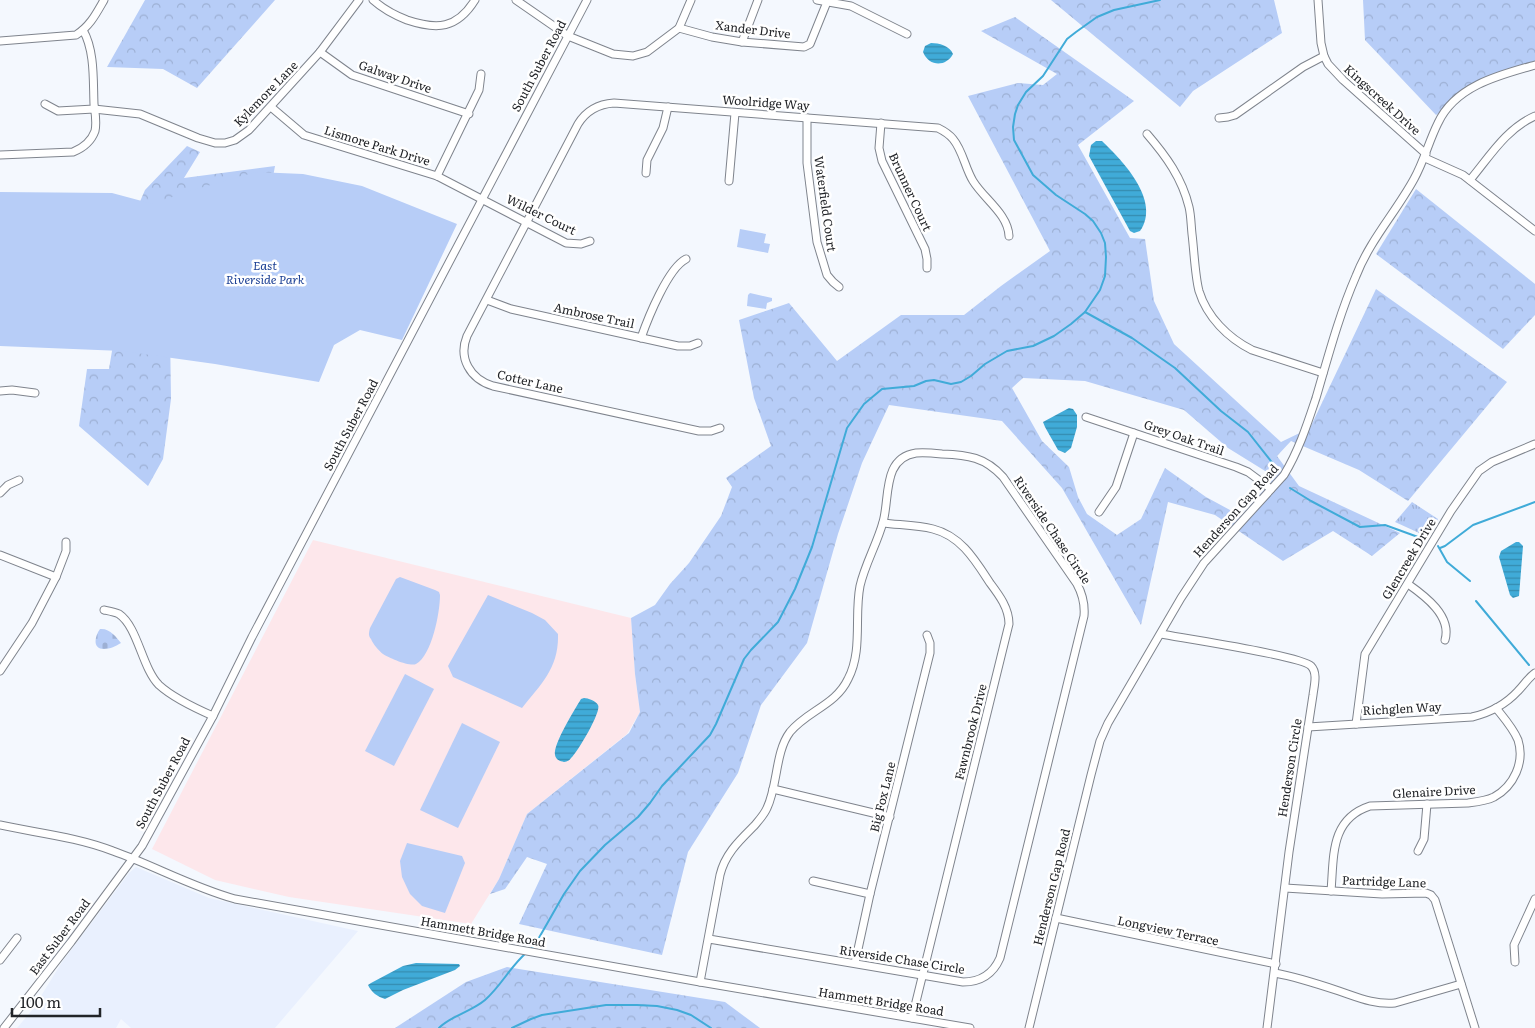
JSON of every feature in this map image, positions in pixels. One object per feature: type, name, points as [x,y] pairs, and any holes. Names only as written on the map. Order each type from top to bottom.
[{"type":"street","points":[[0,41],[76,35],[93,21],[104,0]]},
{"type":"street","name":"Kylemore Lane","points":[[45,104],[58,111],[94,109],[140,114],[215,143],[235,140],[249,130],[320,52],[359,0]]},
{"type":"street","points":[[373,0],[397,16],[423,25],[436,27],[456,21],[466,13],[475,0]]},
{"type":"street","points":[[516,0],[526,3],[568,36],[613,54],[633,56],[647,52],[679,28],[691,0]]},
{"type":"street","name":"South Suber Road","points":[[133,859],[142,846],[212,716],[587,0]]},
{"type":"street","points":[[742,42],[758,0]]},
{"type":"street","points":[[817,0],[851,6],[906,34]]},
{"type":"street","name":"Kingscreek Drive","points":[[1318,0],[1321,42],[1324,56],[1332,70],[1425,156],[1470,180],[1535,231]]},
{"type":"street","name":"Xander Drive","points":[[679,28],[712,37],[742,42],[807,46],[810,44],[826,2]]},
{"type":"street","points":[[0,155],[66,153],[81,149],[92,138],[95,131],[91,57],[83,30]]},
{"type":"street","name":"Galway Drive","points":[[320,52],[352,75],[469,114]]},
{"type":"street","points":[[1219,118],[1235,115],[1304,67],[1324,56]]},
{"type":"street","name":"Henderson Gap Road","points":[[1029,1028],[1091,775],[1103,732],[1112,714],[1204,563],[1284,475],[1298,450],[1356,274],[1376,238],[1407,192],[1425,156],[1440,118],[1450,105],[1466,91],[1488,80],[1535,64]]},
{"type":"street","points":[[437,176],[469,114],[479,90],[481,74]]},
{"type":"street","name":"Woolridge Way","points":[[526,222],[578,124],[588,112],[602,105],[609,104],[938,128],[951,136],[957,145],[973,182],[1004,220],[1009,236]]},
{"type":"street","name":"Lismore Park Drive","points":[[271,107],[304,135],[437,176],[482,200]]},
{"type":"street","points":[[646,173],[647,160],[663,128],[668,107]]},
{"type":"street","points":[[729,181],[735,112]]},
{"type":"street","points":[[1470,180],[1510,132],[1519,124],[1535,116]]},
{"type":"street","name":"Waterfield Court","points":[[807,118],[807,163],[817,242],[827,274],[839,287]]},
{"type":"street","name":"Brunner Court","points":[[881,123],[879,148],[882,162],[925,249],[926,268]]},
{"type":"street","points":[[1148,134],[1172,165],[1181,182],[1190,208],[1199,290],[1211,314],[1221,328],[1242,345],[1252,350],[1324,373]]},
{"type":"street","name":"Wilder Court","points":[[482,200],[568,244],[580,244],[590,241]]},
{"type":"street","name":"Cotter Lane","points":[[526,222],[467,336],[464,350],[465,360],[474,376],[493,386],[699,431],[711,431],[720,428]]},
{"type":"street","points":[[641,338],[645,326],[673,271],[680,262],[686,259]]},
{"type":"street","name":"Ambrose Trail","points":[[487,300],[511,309],[641,338],[682,346],[698,343]]},
{"type":"street","points":[[0,391],[12,390],[35,393]]},
{"type":"street","name":"Grey Oak Trail","points":[[1086,417],[1236,467],[1248,472],[1271,489]]},
{"type":"street","points":[[1099,512],[1116,487],[1134,433]]},
{"type":"street","name":"Glencreek Drive","points":[[1356,724],[1365,654],[1451,511],[1479,471],[1506,455],[1535,444]]},
{"type":"street","name":"Riverside Chase Circle","points":[[700,982],[724,862],[732,849],[764,814],[769,805],[783,746],[790,733],[799,723],[835,698],[850,675],[856,655],[860,584],[883,523],[890,476],[895,464],[913,453],[920,452],[961,454],[974,457],[991,466],[1003,477],[1077,584],[1084,602],[1084,616],[1000,958],[993,970],[977,980],[963,982],[709,938]]},
{"type":"street","points":[[0,493],[8,485],[19,480]]},
{"type":"street","name":"Fawnbrook Drive","points":[[883,523],[931,528],[955,540],[974,559],[1000,598],[1009,618],[912,1018]]},
{"type":"street","points":[[0,671],[32,623],[56,577],[66,552],[66,542]]},
{"type":"street","points":[[0,555],[56,577]]},
{"type":"street","points":[[1408,584],[1426,596],[1438,610],[1444,623],[1446,640]]},
{"type":"street","points":[[104,610],[118,613],[124,619],[159,685],[212,716]]},
{"type":"street","name":"Henderson Circle","points":[[1161,634],[1286,657],[1309,664],[1313,668],[1315,676],[1289,852],[1267,1028]]},
{"type":"street","name":"Big Fox Lane","points":[[855,964],[870,894],[930,653],[930,643],[927,635]]},
{"type":"street","name":"Richglen Way","points":[[1308,727],[1485,714],[1509,700],[1535,673]]},
{"type":"street","name":"Glenaire Drive","points":[[1330,891],[1336,839],[1342,826],[1350,816],[1360,809],[1370,806],[1468,803],[1493,798],[1501,792],[1517,773],[1520,763],[1520,752],[1513,730],[1496,708]]},
{"type":"street","points":[[773,789],[890,817]]},
{"type":"street","points":[[1418,851],[1424,839],[1427,804]]},
{"type":"street","name":"Hammett Bridge Road","points":[[0,825],[75,840],[112,850],[196,886],[235,899],[970,1028]]},
{"type":"street","name":"East Suber Road","points":[[4,1028],[133,859]]},
{"type":"street","points":[[813,881],[870,894]]},
{"type":"street","name":"Partridge Lane","points":[[1286,888],[1382,894],[1426,893],[1431,895],[1435,900],[1475,1028]]},
{"type":"street","points":[[1515,962],[1514,945],[1535,899]]},
{"type":"street","name":"Longview Terrace","points":[[1056,918],[1276,964]]},
{"type":"street","points":[[1,957],[17,938]]},
{"type":"street","points":[[1275,973],[1386,1004],[1461,984]]},
{"type":"shaded area","points":[[931,43],[944,46],[952,51],[953,54],[942,63],[933,63],[923,52],[925,46]]},
{"type":"shaded area","points":[[1096,141],[1102,141],[1111,149],[1137,182],[1146,207],[1145,219],[1140,231],[1134,233],[1130,231],[1089,156],[1091,145]]},
{"type":"shaded area","points":[[1069,408],[1073,409],[1077,415],[1077,427],[1071,448],[1065,453],[1058,450],[1043,422]]},
{"type":"shaded area","points":[[313,540],[631,618],[640,712],[627,734],[527,814],[499,879],[471,924],[289,897],[215,880],[152,849]]},
{"type":"shaded area","points":[[1516,542],[1523,546],[1519,596],[1513,598],[1510,595],[1499,557],[1501,551]]},
{"type":"shaded area","points":[[581,699],[592,700],[598,705],[596,715],[574,755],[568,761],[561,761],[555,755],[557,743],[574,710]]},
{"type":"shaded area","points":[[136,867],[209,898],[358,931],[275,1028],[131,1028],[121,1019],[116,1028],[17,1028],[33,1009],[62,962],[129,873]]},
{"type":"shaded area","points":[[416,963],[459,964],[460,966],[455,970],[385,999],[375,994],[368,985],[403,966]]},
{"type":"green space","points":[[145,0],[275,0],[197,88],[163,69],[107,67]]},
{"type":"green space","points":[[1051,0],[1274,0],[1282,33],[1193,91],[1180,107]]},
{"type":"green space","points":[[1363,0],[1535,0],[1535,62],[1482,81],[1436,115],[1365,40]]},
{"type":"green space","points":[[1015,17],[1134,101],[1078,145],[1130,238],[1145,239],[1154,301],[1174,344],[1281,442],[1310,428],[1376,289],[1507,382],[1408,501],[1359,470],[1291,441],[1277,456],[1299,486],[1400,533],[1372,556],[1333,531],[1283,561],[1215,515],[1168,502],[1141,625],[1062,488],[1002,421],[889,405],[862,463],[838,534],[807,643],[761,705],[738,773],[688,852],[662,955],[519,924],[547,864],[527,857],[505,889],[490,894],[499,879],[527,814],[629,733],[640,712],[631,618],[655,605],[670,584],[689,563],[721,516],[732,487],[726,478],[771,446],[754,398],[739,320],[789,303],[837,361],[901,315],[964,315],[1050,251],[968,96],[1018,83],[1043,85],[1057,74],[981,31]],"holes":[[[1023,378],[1085,381],[1184,410],[1228,448],[1275,477],[1241,516],[1206,497],[1165,468],[1141,519],[1117,535],[1087,514],[1078,497],[1069,467],[1042,441],[1012,388]]]},
{"type":"green space","points":[[187,146],[200,152],[184,178],[275,166],[273,177],[170,332],[171,399],[163,459],[148,486],[79,426],[87,369],[109,369],[135,213],[145,190]]},
{"type":"green space","name":"East Riverside Park","points":[[256,172],[303,174],[362,186],[457,224],[402,340],[360,330],[334,345],[319,382],[215,364],[122,351],[0,346],[0,192],[112,193],[153,204],[186,192]]},
{"type":"green space","points":[[1416,189],[1535,284],[1535,315],[1503,349],[1376,254]]},
{"type":"green space","points":[[740,229],[766,234],[764,243],[770,244],[768,253],[737,247]]},
{"type":"green space","points":[[750,293],[772,298],[772,301],[767,303],[766,309],[747,306]]},
{"type":"green space","points":[[1412,502],[1438,519],[1428,537],[1395,522]]},
{"type":"green space","points":[[400,577],[435,590],[440,595],[437,622],[431,643],[422,659],[413,665],[399,662],[383,654],[369,635],[370,628],[396,579]]},
{"type":"green space","points":[[488,595],[545,620],[558,634],[558,646],[548,675],[522,708],[453,677],[448,666]]},
{"type":"green space","points":[[100,629],[110,631],[121,643],[106,649],[98,647],[96,645],[96,638]]},
{"type":"green space","points":[[405,674],[434,689],[394,766],[365,751]]},
{"type":"green space","points":[[462,723],[500,742],[458,828],[420,810]]},
{"type":"green space","points":[[407,843],[462,856],[465,863],[445,913],[422,906],[410,894],[402,877],[400,861]]},
{"type":"green space","points":[[507,967],[725,1002],[760,1028],[395,1028],[466,982]]},
{"type":"waterway","points":[[530,950],[580,871],[605,845],[638,817],[662,786],[710,735],[744,659],[778,622],[795,589],[812,547],[847,428],[864,404],[882,389],[914,386],[934,380],[951,384],[961,382],[985,364],[1007,351],[1033,346],[1054,336],[1085,312],[1100,290],[1105,276],[1106,257],[1105,243],[1101,233],[1093,221],[1085,214],[1056,195],[1033,175],[1014,140],[1015,114],[1026,92],[1043,76],[1067,39],[1097,17],[1114,10],[1160,0]]},
{"type":"waterway","points":[[1085,312],[1132,338],[1175,368],[1221,411],[1248,432],[1274,465]]},
{"type":"waterway","points":[[1290,488],[1360,527],[1385,525],[1425,538]]},
{"type":"waterway","points":[[1440,548],[1473,525],[1535,502]]},
{"type":"waterway","points":[[1438,546],[1447,562],[1470,581]]},
{"type":"waterway","points":[[1476,601],[1529,665]]},
{"type":"waterway","points":[[439,1028],[449,1020],[485,1000],[526,953]]},
{"type":"waterway","points":[[512,1028],[542,1015],[606,1005],[657,1006],[677,1010],[691,1015],[711,1028]]}]
